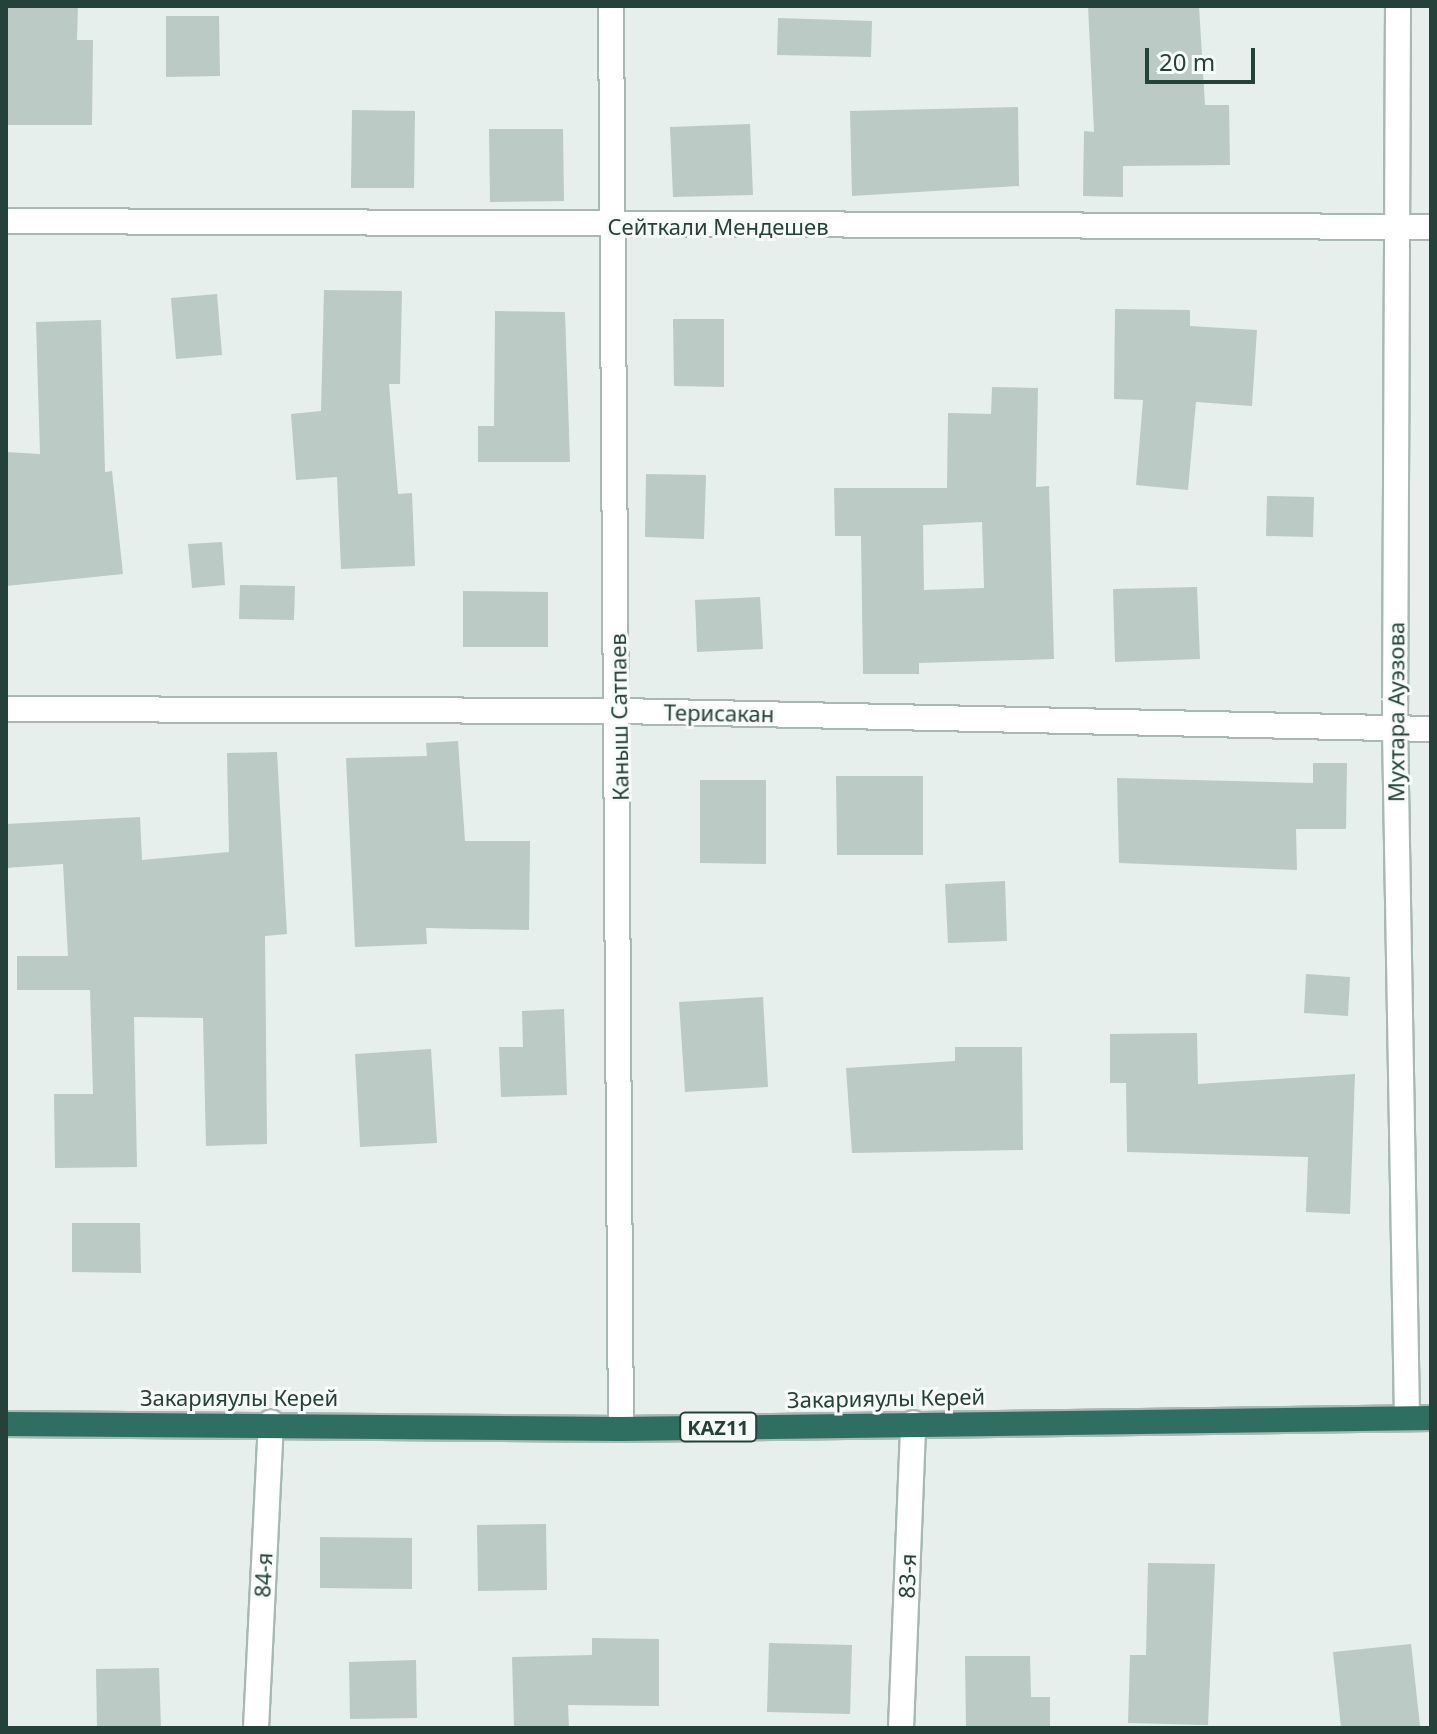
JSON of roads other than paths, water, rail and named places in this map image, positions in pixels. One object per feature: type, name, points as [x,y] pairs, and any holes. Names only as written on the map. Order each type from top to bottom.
[{"type":"highway","name":"Закарияулы Керей","points":[[6,1424],[271,1422],[621,1429],[1419,1418]]},
{"type":"street","name":"Каныш Сатпаев","points":[[611,6],[620,711],[621,1429]]},
{"type":"street","name":"Мухтара Ауэзова","points":[[1398,6],[1395,729],[1419,1418]]},
{"type":"street","name":"Сейткали Мендешев","points":[[6,221],[612,227],[1431,227]]},
{"type":"street","name":"Терисакан","points":[[6,709],[620,711],[1431,729]]},
{"type":"street","name":"84-я","points":[[256,1728],[271,1422]]},
{"type":"street","name":"83-я","points":[[901,1728],[913,1423]]}]
